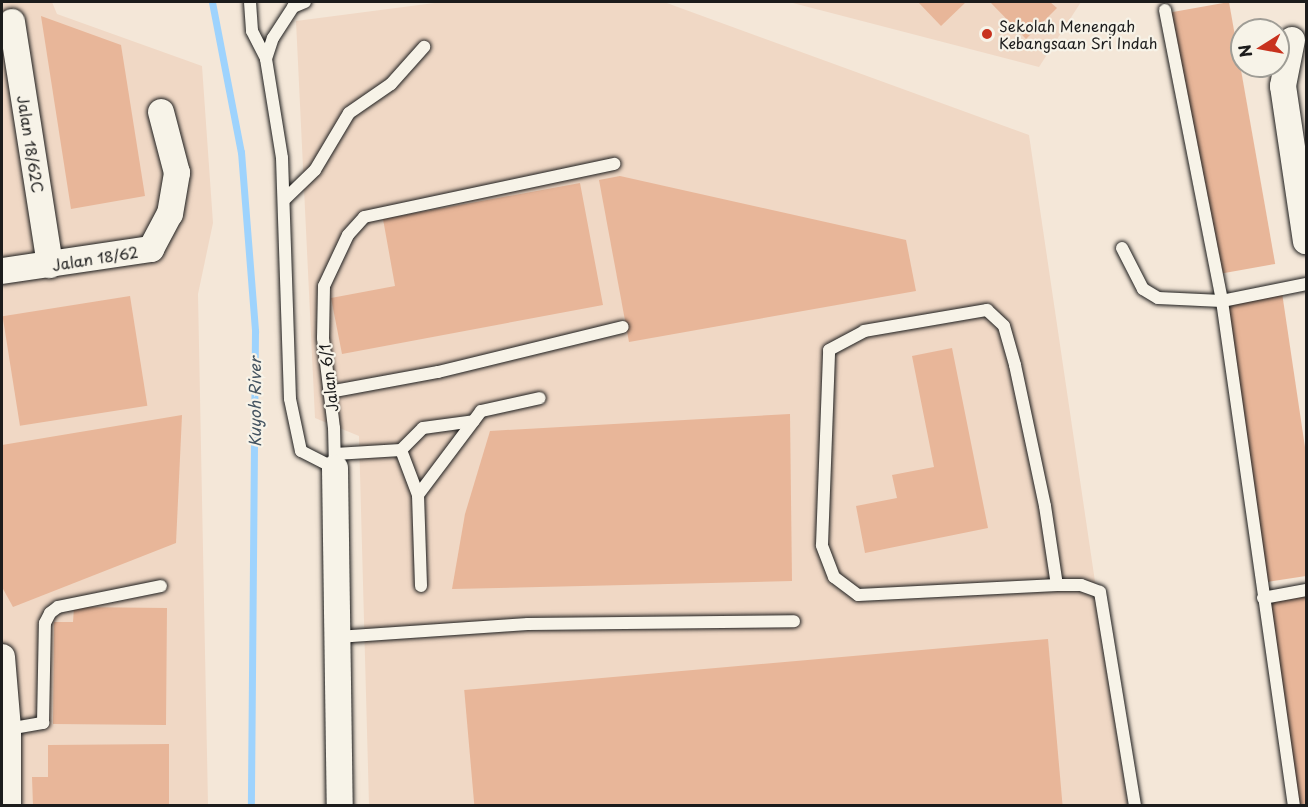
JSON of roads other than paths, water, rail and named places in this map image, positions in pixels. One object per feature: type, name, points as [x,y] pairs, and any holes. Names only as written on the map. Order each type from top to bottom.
[{"type":"street","name":"Jalan 18/62C","points":[[12,22],[50,265]]},
{"type":"street","points":[[1292,40],[1283,86],[1306,241]]},
{"type":"street","name":"Jalan 18/62","points":[[2,271],[151,249],[162,234],[177,173],[161,112]]},
{"type":"street","name":"Jalan 6/1","points":[[334,461],[340,806]]},
{"type":"street","points":[[2,657],[8,729],[8,806]]},
{"type":"lane","points":[[250,2],[252,31],[266,59],[282,158],[290,399],[301,451],[334,461],[401,450],[423,428],[474,421]]},
{"type":"lane","points":[[266,59],[273,38],[293,7],[306,2]]},
{"type":"lane","points":[[1165,10],[1222,302],[1294,806]]},
{"type":"lane","points":[[284,200],[315,170],[349,113],[391,84],[424,47]]},
{"type":"lane","name":"Jalan 6/1","points":[[334,461],[322,338],[324,286],[348,235],[364,217],[614,164]]},
{"type":"lane","points":[[1122,248],[1143,289],[1158,297],[1222,302],[1306,284]]},
{"type":"lane","points":[[1057,585],[1045,506],[1004,326],[987,310],[864,331],[829,350],[822,545],[834,577],[858,595],[1057,585],[1081,585],[1100,592],[1135,806]]},
{"type":"lane","points":[[329,392],[438,372],[623,327]]},
{"type":"lane","points":[[418,495],[482,411],[540,398]]},
{"type":"lane","points":[[401,450],[418,495],[421,586]]},
{"type":"lane","points":[[8,729],[43,723],[45,623],[50,613],[58,607],[160,586]]},
{"type":"lane","points":[[1263,598],[1306,590]]},
{"type":"lane","points":[[337,637],[528,624],[794,621]]},
{"type":"waterway","name":"Kuyoh River","points":[[212,2],[241,152],[255,331],[251,806]]},
{"type":"place","name":"Sekolah Menengah Kebangsaan Sri Indah","points":[[987,34]]}]
